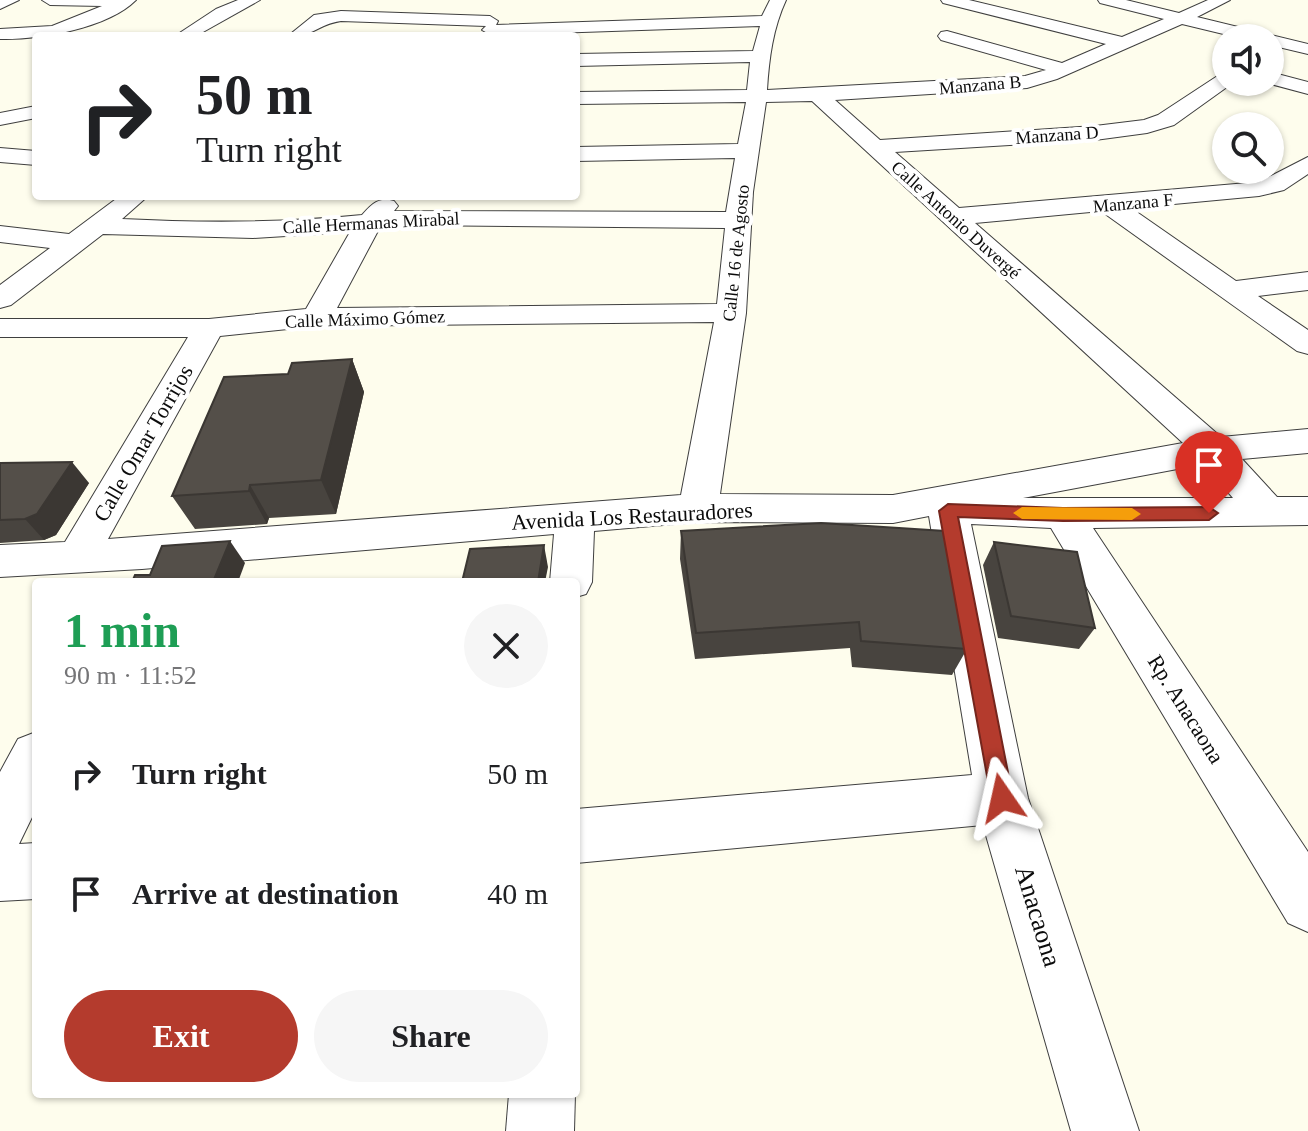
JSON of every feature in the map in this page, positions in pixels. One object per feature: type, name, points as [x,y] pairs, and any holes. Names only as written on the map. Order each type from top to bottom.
[{"type":"street","points":[[0,4],[11,0]]},
{"type":"street","points":[[50,0],[125,1]]},
{"type":"street","points":[[191,32],[252,0]]},
{"type":"street","points":[[949,0],[1124,43]]},
{"type":"street","points":[[1106,0],[1212,26]]},
{"type":"street","name":"Manzana B","points":[[817,95],[1027,82],[1222,0]]},
{"type":"street","points":[[53,32],[125,1]]},
{"type":"street","points":[[698,7],[717,20]]},
{"type":"street","points":[[302,32],[320,19],[341,16],[490,20],[717,20],[773,10]]},
{"type":"street","name":"Calle 16 de Agosto","points":[[698,508],[731,313],[738,220],[760,56],[773,10]]},
{"type":"street","points":[[0,34],[32,33]]},
{"type":"street","points":[[947,36],[1064,69]]},
{"type":"street","points":[[580,60],[760,56]]},
{"type":"street","points":[[1284,82],[1308,88]]},
{"type":"street","name":"Manzana D","points":[[874,147],[1095,133],[1147,126],[1166,120],[1212,89]]},
{"type":"street","points":[[580,98],[817,95]]},
{"type":"street","name":"Calle Antonio Duvergé","points":[[817,95],[1213,450],[1268,513]]},
{"type":"street","points":[[0,119],[32,113]]},
{"type":"street","points":[[580,154],[749,151]]},
{"type":"street","points":[[0,155],[32,158]]},
{"type":"street","name":"Manzana F","points":[[951,217],[1259,189],[1275,185],[1308,164]]},
{"type":"street","points":[[0,299],[131,200]]},
{"type":"street","points":[[317,317],[368,224],[391,200]]},
{"type":"street","points":[[1109,205],[1308,344]]},
{"type":"street","name":"Calle Hermanas Mirabal","points":[[99,226],[188,231],[368,224],[406,217],[738,220]]},
{"type":"street","points":[[0,234],[75,243]]},
{"type":"street","points":[[1231,290],[1308,281]]},
{"type":"street","name":"Calle Máximo Gómez","points":[[0,328],[209,328],[317,317],[731,313]]},
{"type":"street","name":"Calle Omar Torrijos","points":[[77,557],[209,328]]},
{"type":"street","name":"Avenida Los Restauradores","points":[[0,561],[77,557],[134,568],[575,518],[698,508],[893,509],[1213,450],[1308,441]]},
{"type":"street","points":[[893,509],[1063,514],[1308,511]]},
{"type":"street","name":"Anacaona","points":[[948,511],[1002,798],[1105,1131]]},
{"type":"street","name":"Rp. Anacaona","points":[[1063,514],[1308,903]]},
{"type":"street","points":[[571,578],[575,518]]},
{"type":"street","points":[[0,825],[32,764]]},
{"type":"street","points":[[580,836],[1002,798]]},
{"type":"street","points":[[0,873],[32,871]]},
{"type":"street","points":[[540,1131],[542,1098]]},
{"type":"building","points":[[352,359],[321,480],[250,485],[249,491],[172,496],[224,377],[288,374],[292,363]]},
{"type":"building","points":[[72,462],[37,514],[25,519],[0,520],[0,463]]},
{"type":"building","points":[[821,523],[945,531],[967,649],[861,641],[859,622],[696,633],[681,531]]},
{"type":"building","points":[[230,541],[215,578],[134,578],[135,575],[150,575],[162,546]]},
{"type":"building","points":[[994,542],[1077,552],[1095,628],[1011,616]]},
{"type":"building","points":[[544,545],[539,578],[463,578],[470,549]]},
{"type":"slow traffic","points":[[1022,513],[1132,514]]},
{"type":"route","points":[[1002,798],[948,511],[1209,513]]}]
